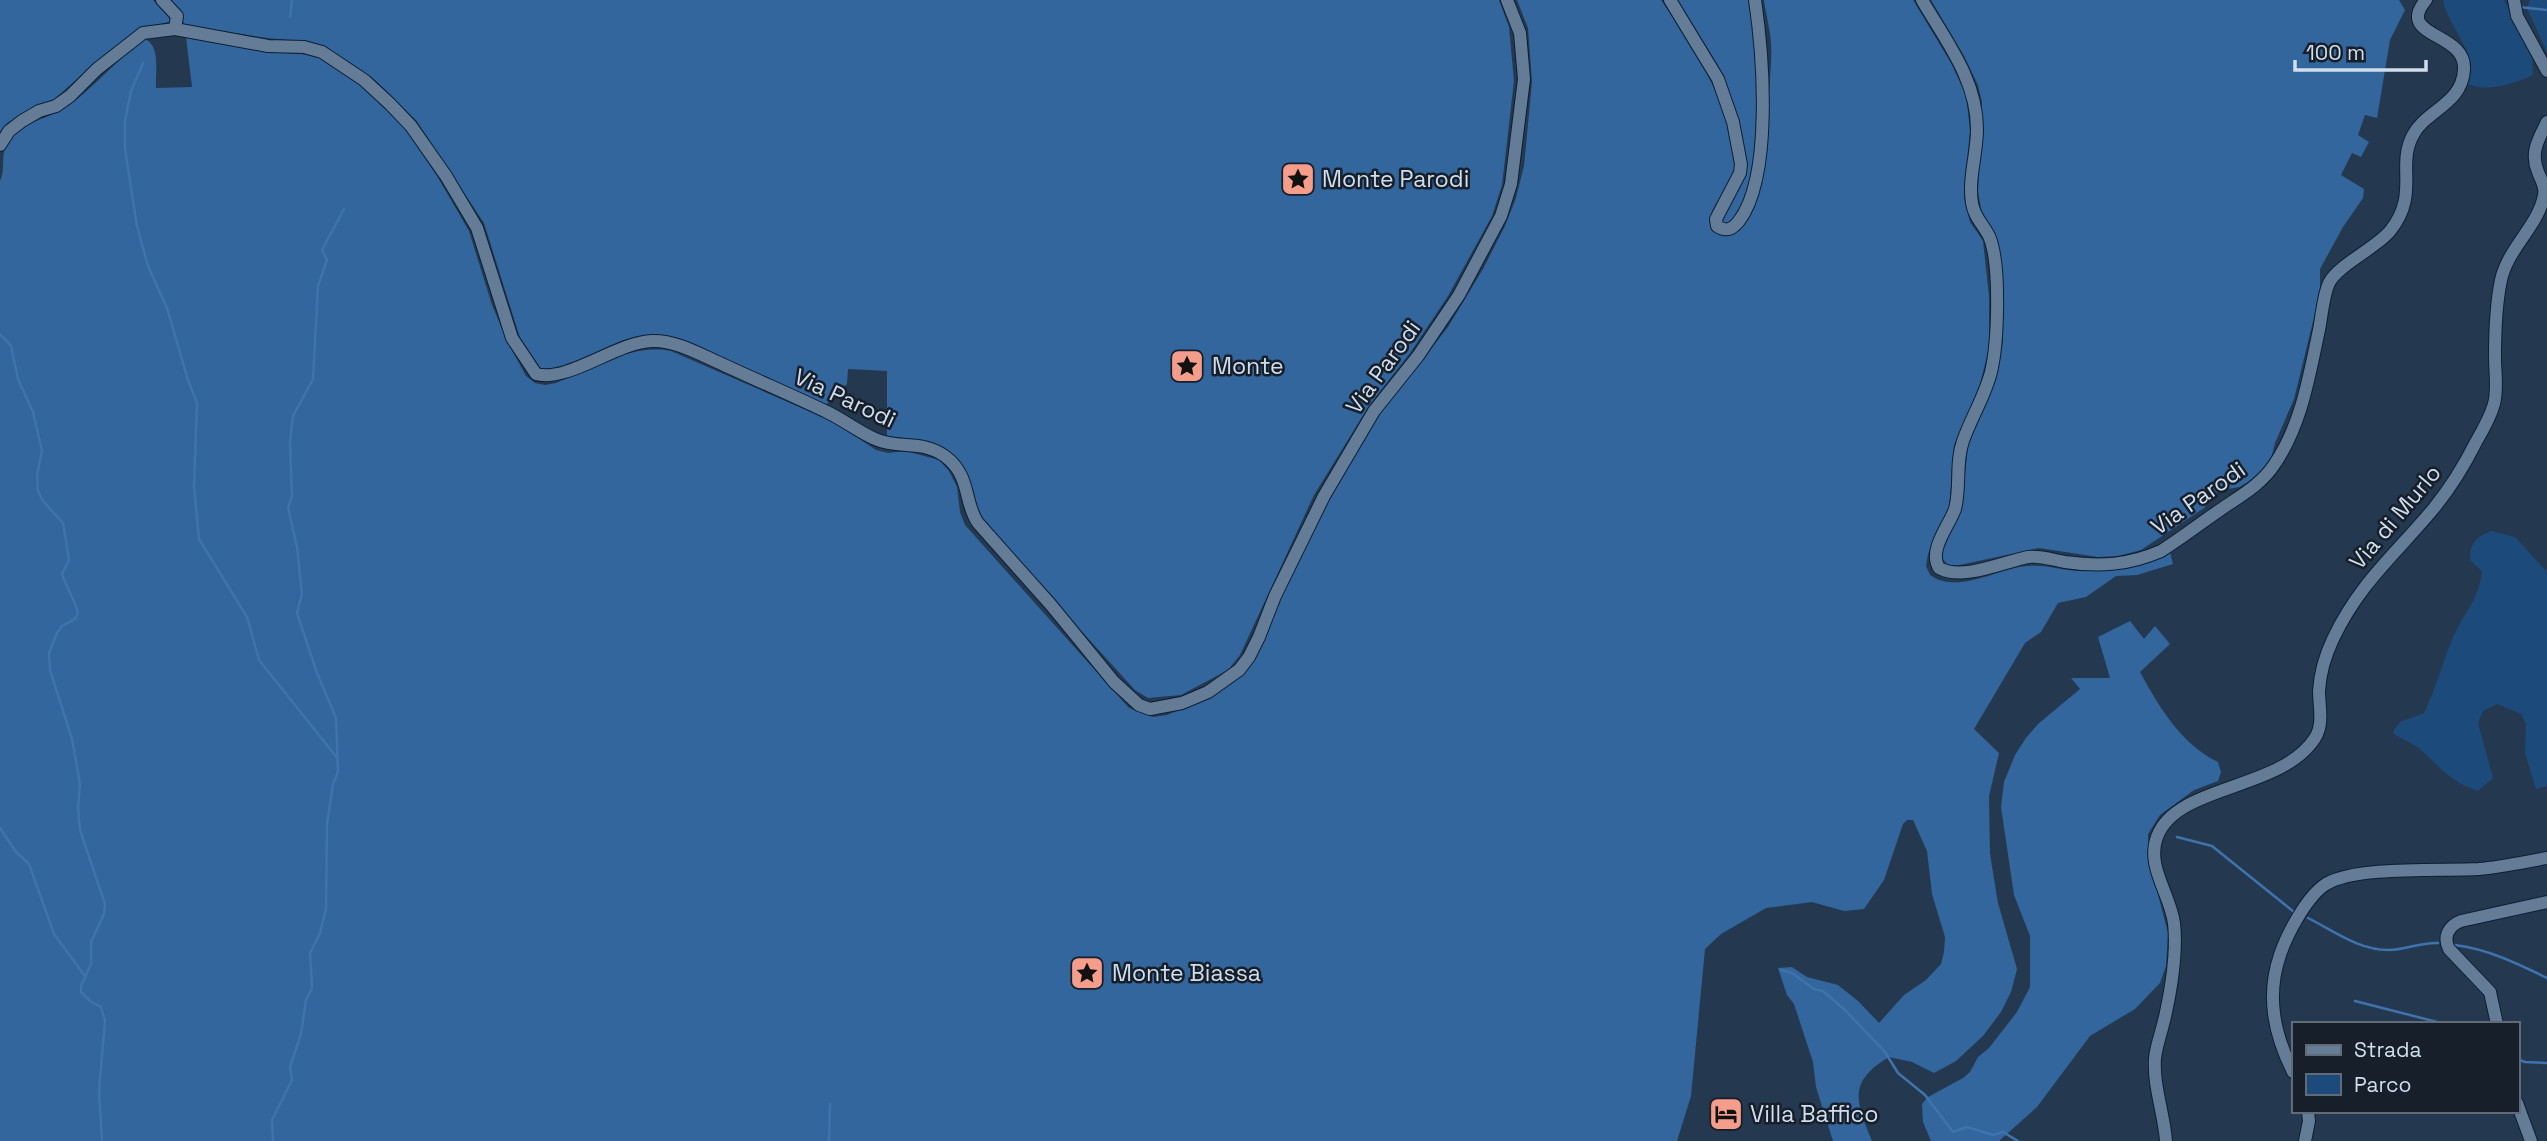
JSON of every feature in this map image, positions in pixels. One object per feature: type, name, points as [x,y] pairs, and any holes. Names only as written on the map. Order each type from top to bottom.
[{"type":"street","points":[[162,0],[177,16],[175,29]]},
{"type":"street","name":"Via Parodi","points":[[0,145],[9,131],[39,111],[56,106],[70,96],[127,44],[143,33],[175,29],[268,46],[304,47],[322,52],[364,80],[390,104],[411,126],[446,176],[477,228],[512,338],[536,374],[551,376],[629,345],[663,341],[700,354],[831,414],[875,439],[925,446],[948,459],[967,488],[978,523],[1051,605],[1114,682],[1129,698],[1150,709],[1182,703],[1208,692],[1239,670],[1249,657],[1275,596],[1324,496],[1374,411],[1418,356],[1459,295],[1488,244],[1501,216],[1511,184],[1524,79],[1520,33],[1507,0]]},
{"type":"street","points":[[1670,0],[1718,79],[1732,122],[1741,164],[1740,173],[1716,219],[1717,226],[1726,230],[1741,219],[1755,188],[1760,138],[1762,48],[1755,0]]},
{"type":"street","name":"Via Parodi","points":[[1922,0],[1972,90],[1977,133],[1972,203],[1979,224],[1989,236],[1995,275],[1996,342],[1990,374],[1961,444],[1954,510],[1935,558],[1939,568],[1954,574],[2029,557],[2100,566],[2149,556],[2169,546],[2256,487],[2273,467],[2304,404],[2329,283],[2380,240],[2396,222],[2407,198],[2409,142],[2419,126],[2455,95],[2462,80],[2463,60],[2459,51],[2420,25],[2419,11],[2426,0]]},
{"type":"street","points":[[2514,0],[2517,16],[2547,71]]},
{"type":"street","name":"Via di Murlo","points":[[2166,1141],[2156,1084],[2155,1060],[2169,998],[2174,961],[2174,924],[2157,872],[2154,852],[2156,838],[2162,827],[2177,812],[2203,798],[2268,775],[2300,754],[2318,731],[2320,687],[2325,659],[2348,609],[2374,573],[2447,491],[2462,470],[2493,409],[2500,284],[2508,259],[2538,211],[2545,194],[2534,152],[2547,122]]},
{"type":"street","points":[[2292,1070],[2280,1045],[2272,1014],[2273,983],[2287,938],[2312,896],[2327,883],[2360,873],[2481,868],[2547,858]]},
{"type":"street","points":[[2497,1022],[2490,992],[2449,949],[2446,939],[2448,931],[2454,923],[2547,902]]},
{"type":"street","points":[[2519,1108],[2531,1141]]},
{"type":"street","points":[[2305,1141],[2308,1113]]},
{"type":"green space","points":[[2443,0],[2504,0],[2532,57],[2533,75],[2510,84],[2492,87],[2468,84],[2471,73],[2467,52]]},
{"type":"green space","points":[[2530,0],[2547,0],[2547,52],[2527,8]]},
{"type":"green space","points":[[2491,531],[2515,537],[2547,572],[2547,786],[2536,789],[2525,753],[2526,724],[2521,714],[2497,704],[2483,711],[2478,723],[2493,778],[2478,791],[2452,778],[2419,748],[2393,731],[2400,722],[2424,713],[2451,641],[2478,589],[2482,571],[2470,560],[2471,549],[2478,538]]},
{"type":"shaded area","points":[[0,0],[153,0],[172,21],[137,30],[52,101],[36,106],[7,123],[0,133]]},
{"type":"shaded area","points":[[171,0],[1499,0],[1509,27],[1514,81],[1502,185],[1492,216],[1448,296],[1410,353],[1370,404],[1314,495],[1240,655],[1228,670],[1181,695],[1148,698],[1135,690],[983,523],[970,481],[955,458],[936,445],[887,436],[887,371],[848,369],[847,384],[826,405],[665,335],[632,337],[573,362],[540,369],[521,341],[484,223],[416,120],[375,80],[326,47],[311,42],[184,25],[181,10]]},
{"type":"shaded area","points":[[1517,0],[1661,0],[1709,78],[1726,119],[1732,141],[1734,173],[1715,206],[1711,223],[1714,232],[1726,236],[1740,229],[1751,215],[1763,174],[1771,55],[1764,0],[1913,0],[1951,63],[1966,95],[1970,130],[1964,197],[1970,222],[1983,241],[1989,296],[1989,348],[1979,388],[1954,445],[1949,509],[1928,554],[1926,566],[1930,575],[1953,582],[1978,579],[2028,566],[2075,571],[2116,569],[2149,561],[2170,552],[2173,564],[2137,575],[2116,576],[2086,597],[2058,603],[2041,632],[2025,643],[1974,729],[1999,753],[1989,796],[1990,854],[1998,903],[2017,969],[2011,992],[2001,1012],[1983,1036],[1956,1061],[1934,1073],[1912,1062],[1889,1057],[1866,1075],[1861,1084],[1859,1104],[1872,1141],[1833,1141],[1816,1087],[1813,1062],[1794,1004],[1787,995],[1778,968],[1792,967],[1807,977],[1838,985],[1879,1023],[1904,995],[1926,980],[1941,964],[1945,937],[1932,894],[1927,851],[1913,820],[1907,820],[1903,824],[1884,880],[1864,909],[1844,911],[1812,902],[1766,908],[1721,934],[1705,949],[1691,1096],[1677,1141],[0,1141],[0,181],[5,149],[17,132],[68,106],[145,39],[150,42],[155,54],[156,88],[192,87],[186,37],[268,52],[318,57],[362,86],[406,130],[437,176],[469,231],[492,305],[526,376],[535,383],[545,385],[556,383],[612,358],[656,349],[671,351],[834,422],[876,450],[888,453],[906,451],[939,460],[949,471],[957,487],[960,512],[965,525],[1129,708],[1153,717],[1167,715],[1209,698],[1242,676],[1252,663],[1286,584],[1331,497],[1380,414],[1448,327],[1505,226],[1524,166],[1532,82],[1528,28]]},
{"type":"shaded area","points":[[1678,0],[1749,0],[1757,84],[1755,153],[1750,184],[1741,208],[1728,225],[1722,220],[1746,169],[1728,90],[1717,64]]},
{"type":"shaded area","points":[[1931,0],[2399,0],[2405,10],[2390,40],[2377,118],[2365,115],[2358,135],[2369,142],[2361,157],[2352,153],[2341,175],[2364,189],[2363,198],[2320,269],[2320,293],[2294,399],[2270,462],[2258,477],[2239,487],[2218,491],[2204,508],[2141,550],[2118,556],[2098,557],[2039,548],[1955,566],[1947,564],[1942,558],[1962,502],[1968,446],[2000,360],[2003,341],[2002,284],[1995,234],[1982,213],[1978,192],[1982,102],[1978,85]]},
{"type":"shaded area","points":[[2130,621],[2144,639],[2155,626],[2170,644],[2140,672],[2172,723],[2193,745],[2218,762],[2221,772],[2218,781],[2194,790],[2160,815],[2148,834],[2149,860],[2168,933],[2166,966],[2160,983],[2135,1009],[2090,1036],[2037,1107],[1999,1141],[1931,1141],[1923,1122],[1922,1104],[1928,1097],[1970,1072],[1978,1057],[1989,1048],[2017,1012],[2030,987],[2030,936],[2014,895],[2001,807],[2004,782],[2015,755],[2026,738],[2038,724],[2080,689],[2071,678],[2110,678],[2098,637]]},
{"type":"waterway","points":[[290,17],[292,0]]},
{"type":"waterway","points":[[2519,7],[2547,10]]},
{"type":"waterway","points":[[143,63],[131,91],[125,121],[125,149],[137,226],[148,266],[167,308],[197,403],[194,486],[199,539],[247,617],[259,660],[338,759]]},
{"type":"waterway","points":[[273,1141],[272,1120],[292,1080],[290,1067],[301,1034],[306,1000],[312,988],[310,953],[320,933],[326,909],[327,824],[333,784],[338,772],[336,718],[317,673],[297,613],[302,594],[297,547],[288,508],[292,496],[290,441],[293,416],[313,379],[318,286],[327,260],[322,250],[344,209]]},
{"type":"waterway","points":[[0,334],[11,346],[18,379],[33,412],[42,451],[37,475],[38,491],[43,501],[63,523],[69,560],[62,574],[78,613],[75,619],[62,626],[49,653],[50,670],[72,739],[80,784],[80,830],[105,904],[104,914],[91,942],[91,964],[81,986],[81,992],[101,1007],[105,1021],[99,1091],[102,1141]]},
{"type":"waterway","points":[[0,828],[16,852],[29,864],[54,934],[85,976]]},
{"type":"waterway","points":[[2177,837],[2212,846],[2294,912]]},
{"type":"waterway","points":[[2308,918],[2367,947],[2395,950],[2438,943]]},
{"type":"waterway","points":[[2455,945],[2514,962],[2547,978]]},
{"type":"waterway","points":[[1781,970],[1792,973],[1814,989],[1823,991],[1845,1010],[1885,1052],[1898,1073],[1925,1095],[1953,1132],[1967,1127],[1993,1135],[2003,1132],[2018,1141]]},
{"type":"waterway","points":[[2355,1001],[2437,1022]]},
{"type":"waterway","points":[[2519,1060],[2547,1063]]},
{"type":"waterway","points":[[829,1141],[830,1104]]},
{"type":"place","name":"Monte Parodi","points":[[1298,179]]},
{"type":"place","name":"Monte","points":[[1187,366]]},
{"type":"place","name":"Monte Biassa","points":[[1087,973]]},
{"type":"place","name":"Villa Baffico","points":[[1726,1114]]}]
